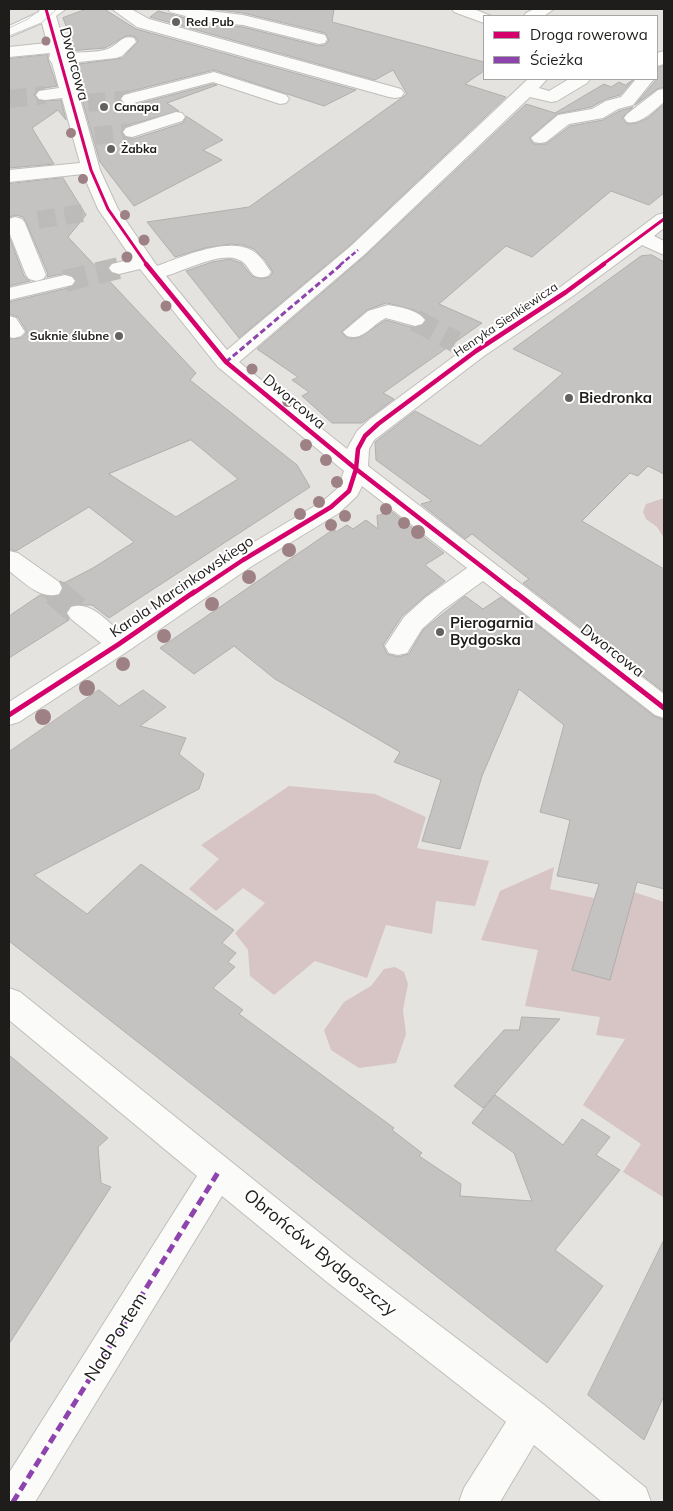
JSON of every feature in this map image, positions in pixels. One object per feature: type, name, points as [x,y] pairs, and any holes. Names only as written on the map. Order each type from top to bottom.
[{"type":"street","points":[[120,9],[142,22],[395,93]]},
{"type":"street","points":[[176,9],[209,17],[243,20],[319,39]]},
{"type":"street","points":[[464,9],[483,18]]},
{"type":"street","points":[[534,15],[546,9]]},
{"type":"street","points":[[9,32],[24,26],[50,10]]},
{"type":"street","name":"Dworcowa","points":[[50,10],[57,53],[88,136],[90,168],[98,211],[226,362],[356,469],[664,708]]},
{"type":"street","points":[[9,52],[110,54],[116,52],[128,42]]},
{"type":"street","points":[[130,99],[214,77],[280,99]]},
{"type":"street","points":[[226,362],[358,250],[533,84],[551,97],[579,80]]},
{"type":"street","points":[[540,138],[564,119],[597,114],[627,101],[645,80]]},
{"type":"street","points":[[649,80],[664,85]]},
{"type":"street","points":[[633,118],[664,94]]},
{"type":"street","points":[[45,95],[76,100]]},
{"type":"street","points":[[132,132],[176,117]]},
{"type":"street","points":[[9,176],[90,168]]},
{"type":"street","name":"Henryka Sienkiewicza","points":[[356,469],[358,449],[365,436],[466,346],[566,292],[664,220]]},
{"type":"street","points":[[18,223],[36,276]]},
{"type":"street","points":[[641,237],[664,249]]},
{"type":"street","points":[[119,268],[148,268],[220,253],[242,253],[252,259],[261,272]]},
{"type":"street","points":[[9,294],[65,280]]},
{"type":"street","points":[[354,332],[377,313],[387,311],[399,313],[415,320]]},
{"type":"street","name":"Karola Marcinkowskiego","points":[[9,715],[119,644],[243,560],[331,507],[349,491],[356,469]]},
{"type":"street","points":[[9,559],[50,588]]},
{"type":"street","points":[[398,646],[413,623],[434,604],[484,568]]},
{"type":"street","points":[[80,613],[119,644]]},
{"type":"street","name":"Obrońców Bydgoszczy","points":[[9,1002],[339,1270],[530,1418],[632,1502]]},
{"type":"street","name":"Nad Portem","points":[[13,1502],[219,1171]]},
{"type":"street","points":[[478,1502],[530,1418]]},
{"type":"shaded area","points":[[664,498],[664,538],[657,527],[646,519],[643,512],[646,504]]},
{"type":"shaded area","points":[[289,786],[375,794],[426,817],[417,848],[489,861],[475,906],[436,901],[432,934],[386,925],[367,978],[315,961],[274,995],[250,976],[248,950],[235,933],[265,903],[243,888],[216,911],[189,889],[219,859],[201,845]]},
{"type":"shaded area","points":[[554,867],[550,889],[594,898],[572,970],[634,892],[664,902],[663,1197],[623,1172],[641,1144],[583,1105],[625,1039],[596,1035],[600,1017],[525,1006],[538,950],[481,940],[500,891]]},
{"type":"shaded area","points":[[395,967],[404,972],[408,984],[403,1010],[406,1034],[396,1063],[359,1068],[331,1050],[324,1030],[344,1002],[371,986],[384,969]]},
{"type":"building","points":[[87,9],[104,9],[136,29],[356,90],[324,106],[214,70],[124,93],[120,100],[124,105],[130,106],[213,84],[217,85],[167,103],[179,111],[125,126],[121,132],[126,138],[133,139],[183,123],[186,116],[223,140],[203,150],[222,160],[134,206],[100,162],[72,65],[123,58],[138,41],[134,36],[126,36],[105,48],[68,51],[67,48],[74,47],[63,18]]},
{"type":"building","points":[[213,9],[334,9],[332,22],[483,62],[483,72],[465,84],[506,97],[350,245],[239,338],[186,271],[212,262],[230,259],[241,263],[252,276],[262,279],[270,277],[273,272],[265,260],[254,249],[243,245],[231,244],[205,248],[175,257],[147,222],[249,207],[407,94],[393,70],[375,80],[150,17],[158,11],[209,24],[243,27],[319,46],[325,45],[329,40],[325,33],[243,13]]},
{"type":"building","points":[[48,55],[57,86],[39,89],[34,95],[39,101],[61,100],[66,120],[58,110],[32,128],[54,164],[9,168],[9,59]]},
{"type":"building","points":[[664,66],[664,87],[657,89],[635,105],[658,80],[658,68]]},
{"type":"building","points":[[633,80],[620,95],[606,99],[591,107],[557,114],[530,139],[534,144],[546,144],[570,126],[603,120],[619,111],[633,107],[622,118],[627,124],[638,123],[648,118],[664,104],[664,193],[649,205],[611,191],[532,257],[506,246],[439,304],[482,323],[383,393],[394,399],[362,423],[332,423],[302,396],[309,392],[292,380],[298,377],[257,349],[366,255],[526,104],[555,113],[604,84],[611,87],[619,82],[625,85]],"holes":[[[387,303],[414,310],[423,315],[426,321],[423,326],[414,328],[386,320],[358,338],[347,338],[342,333],[367,310]]]},
{"type":"building","points":[[63,178],[86,215],[68,237],[196,373],[190,380],[297,465],[310,487],[109,618],[92,605],[71,605],[65,612],[69,620],[9,658],[9,616],[40,595],[59,596],[64,589],[60,581],[64,583],[93,568],[134,542],[89,507],[16,551],[9,549],[9,339],[22,338],[27,332],[18,317],[9,314],[9,302],[72,287],[77,281],[74,276],[66,273],[47,277],[48,274],[23,217],[16,215],[9,217],[9,184]],"holes":[[[191,440],[238,479],[176,517],[109,474]]]},
{"type":"building","points":[[9,236],[24,276],[30,281],[9,286]]},
{"type":"building","points":[[652,255],[664,262],[664,474],[648,466],[638,476],[630,473],[582,521],[664,569],[664,692],[523,583],[529,579],[472,534],[465,539],[421,504],[432,501],[376,460],[375,442],[415,411],[480,446],[563,373],[513,349],[641,256]]},
{"type":"building","points":[[392,512],[444,553],[425,565],[445,581],[402,616],[383,645],[387,654],[398,657],[409,654],[423,630],[465,596],[483,609],[501,597],[654,716],[664,720],[664,889],[637,882],[610,980],[572,970],[599,884],[557,876],[570,820],[540,812],[564,725],[519,689],[482,776],[460,849],[422,841],[441,780],[394,762],[400,752],[275,679],[234,646],[194,674],[160,648],[334,529],[336,532],[347,525],[353,529],[366,520],[378,529],[377,516]]},
{"type":"building","points":[[99,690],[119,706],[143,690],[166,707],[140,726],[186,738],[179,754],[204,774],[199,789],[34,875],[87,914],[141,864],[234,930],[222,943],[236,953],[228,962],[235,967],[213,988],[243,1010],[239,1014],[394,1128],[392,1130],[422,1153],[419,1156],[461,1184],[460,1196],[532,1201],[514,1153],[472,1123],[495,1095],[563,1145],[582,1119],[610,1137],[596,1155],[620,1170],[555,1250],[603,1286],[547,1363],[9,941],[9,752]]},
{"type":"building","points":[[522,1017],[560,1019],[483,1108],[454,1086],[504,1030],[519,1030]]},
{"type":"building","points":[[9,1055],[108,1138],[98,1147],[101,1183],[111,1187],[9,1344]]},
{"type":"building","points":[[664,1240],[664,1396],[644,1440],[588,1395]]},
{"type":"tunnel","points":[[9,99],[45,95]]},
{"type":"tunnel","points":[[88,103],[130,99]]},
{"type":"tunnel","points":[[95,136],[132,132]]},
{"type":"tunnel","points":[[38,220],[89,212]]},
{"type":"tunnel","points":[[65,281],[119,268]]},
{"type":"tunnel","points":[[415,320],[456,342]]},
{"type":"tunnel","points":[[50,588],[57,594]]},
{"type":"tunnel","points":[[55,592],[80,613]]},
{"type":"tram line","points":[[9,28],[28,19],[41,9]]},
{"type":"tram line","points":[[9,36],[41,23],[57,9]]},
{"type":"marked path","points":[[226,362],[358,250]]},
{"type":"marked path","points":[[13,1502],[219,1171]]},
{"type":"cycle path","points":[[46,9],[91,170],[108,209],[153,274],[226,362],[356,469],[664,708]]},
{"type":"cycle path","points":[[9,715],[119,644],[243,560],[331,507],[349,491],[356,469],[358,449],[365,436],[378,424],[476,351],[566,292],[664,219]]},
{"type":"place","name":"Red Pub","points":[[176,22]]},
{"type":"place","name":"Canapa","points":[[104,107]]},
{"type":"place","name":"Żabka","points":[[111,149]]},
{"type":"place","name":"Suknie ślubne","points":[[119,336]]},
{"type":"place","name":"Biedronka","points":[[569,398]]},
{"type":"place","name":"Pierogarnia Bydgoska","points":[[440,632]]}]
